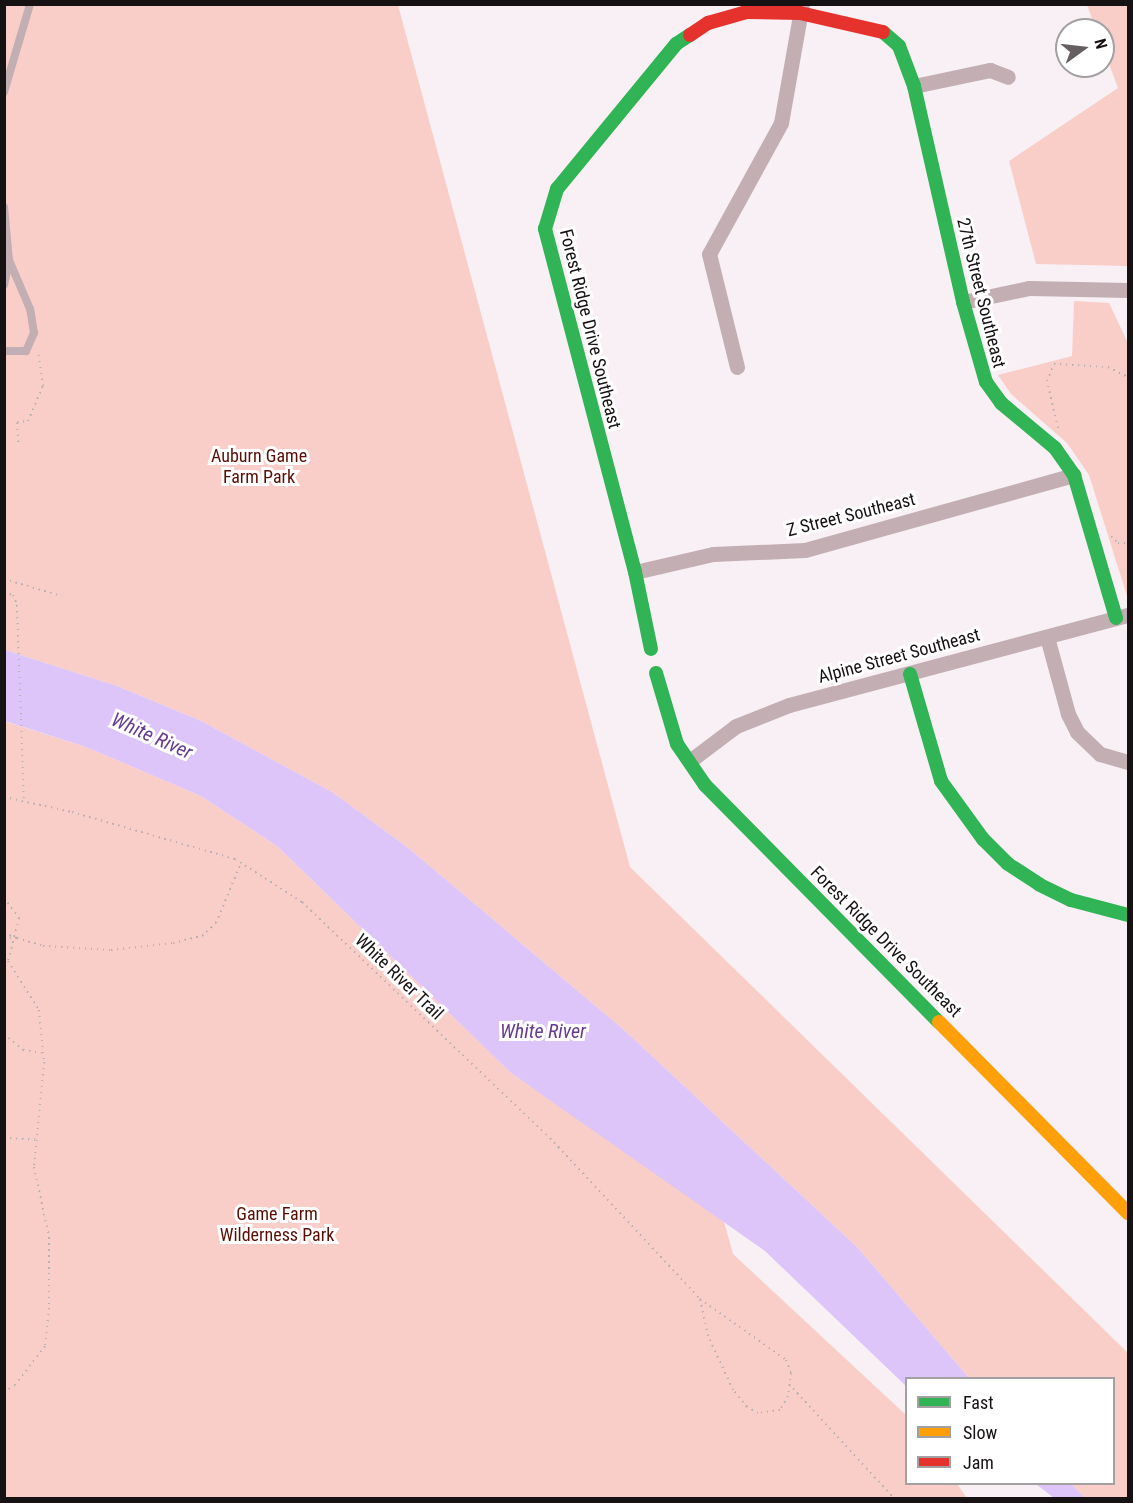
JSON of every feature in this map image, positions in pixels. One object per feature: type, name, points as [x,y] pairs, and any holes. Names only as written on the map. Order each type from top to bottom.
[{"type":"street","name":"27th Street Southeast","points":[[801,9],[883,32],[899,46],[914,86],[979,364],[992,393],[1055,448],[1074,476],[1122,616]]},
{"type":"street","points":[[737,367],[709,254],[782,123],[801,9]]},
{"type":"street","name":"Forest Ridge Drive Southeast","points":[[651,649],[635,572],[552,264],[545,229],[547,213],[557,189],[676,44],[690,33],[718,19],[747,12],[801,9]]},
{"type":"street","points":[[914,86],[990,70],[1008,77]]},
{"type":"street","points":[[963,302],[1029,288],[1128,290]]},
{"type":"street","name":"Z Street Southeast","points":[[635,572],[713,554],[806,550],[1074,476]]},
{"type":"street","name":"Alpine Street Southeast","points":[[691,760],[736,726],[764,714],[1122,616]]},
{"type":"street","points":[[1047,637],[1077,732],[1100,754],[1128,762]]},
{"type":"street","name":"Forest Ridge Drive Southeast","points":[[656,673],[669,724],[677,744],[691,760],[705,785],[1128,1213]]},
{"type":"street","points":[[910,674],[941,781],[983,839],[1008,864],[1040,885],[1071,900],[1128,915]]},
{"type":"lane","points":[[4,92],[30,4]]},
{"type":"lane","points":[[4,207],[9,260],[4,285]]},
{"type":"lane","points":[[4,351],[26,351],[33,343],[32,315],[9,260]]},
{"type":"path","points":[[18,442],[17,422],[28,421],[43,386],[43,361],[33,343]]},
{"type":"path","points":[[1060,436],[1047,381],[1054,364],[1062,362],[1108,367],[1128,376]]},
{"type":"path","points":[[1108,535],[1118,543],[1128,543]]},
{"type":"path","points":[[4,579],[58,595]]},
{"type":"path","points":[[4,592],[14,597],[17,609],[24,801]]},
{"type":"path","name":"White River Trail","points":[[4,797],[241,863],[302,902],[550,1138],[700,1299],[786,1360],[789,1384],[780,1410],[758,1413],[747,1407],[717,1358],[700,1299]]},
{"type":"path","points":[[4,935],[43,945],[111,950],[173,943],[202,936],[216,923],[241,863]]},
{"type":"path","points":[[4,898],[20,918],[17,938],[8,951],[8,962],[37,1000],[43,1053],[35,1183],[49,1237],[45,1346],[15,1385],[4,1392]]},
{"type":"path","points":[[4,1034],[23,1050],[43,1053]]},
{"type":"path","points":[[4,1138],[38,1140]]},
{"type":"path","points":[[789,1384],[894,1498]]},
{"type":"green space","name":"Auburn Game Farm Park","points":[[4,5],[398,5],[630,867],[1128,1353],[1128,1498],[1085,1498],[1072,1485],[1115,1485],[1115,1377],[968,1377],[858,1248],[624,1030],[407,847],[332,792],[201,721],[117,686],[5,650]]},
{"type":"green space","points":[[1087,5],[1128,5],[1128,266],[1036,264],[1009,161],[1118,88],[1114,78],[1115,18],[1092,18]]},
{"type":"green space","points":[[1074,301],[1109,303],[1128,343],[1128,599],[1089,475],[1067,443],[1011,394],[998,375],[1072,356]]},
{"type":"green space","name":"Game Farm Wilderness Park","points":[[4,721],[86,747],[201,796],[277,846],[511,1073],[723,1218],[733,1254],[905,1414],[905,1485],[958,1485],[967,1498],[5,1498]]},
{"type":"water","name":"White River","points":[[5,650],[117,686],[201,721],[332,792],[407,847],[624,1030],[858,1248],[968,1377],[905,1377],[905,1385],[765,1251],[511,1073],[277,846],[201,796],[86,747],[5,721]]},
{"type":"water","points":[[1037,1485],[1072,1485],[1085,1498],[1054,1498]]},
{"type":"traffic: fast","points":[[883,32],[899,46],[914,86],[963,302],[986,382],[1001,403],[1055,448],[1074,475],[1116,618]]},
{"type":"traffic: fast","points":[[651,649],[635,572],[545,229],[557,189],[676,44],[690,35]]},
{"type":"traffic: fast","points":[[656,673],[677,744],[705,785],[939,1022]]},
{"type":"traffic: fast","points":[[910,674],[941,781],[983,839],[1008,864],[1040,885],[1071,900],[1128,915]]},
{"type":"traffic: slow","points":[[939,1022],[1128,1213]]},
{"type":"traffic: jam","points":[[690,35],[708,23],[747,12],[800,13],[883,32]]}]
